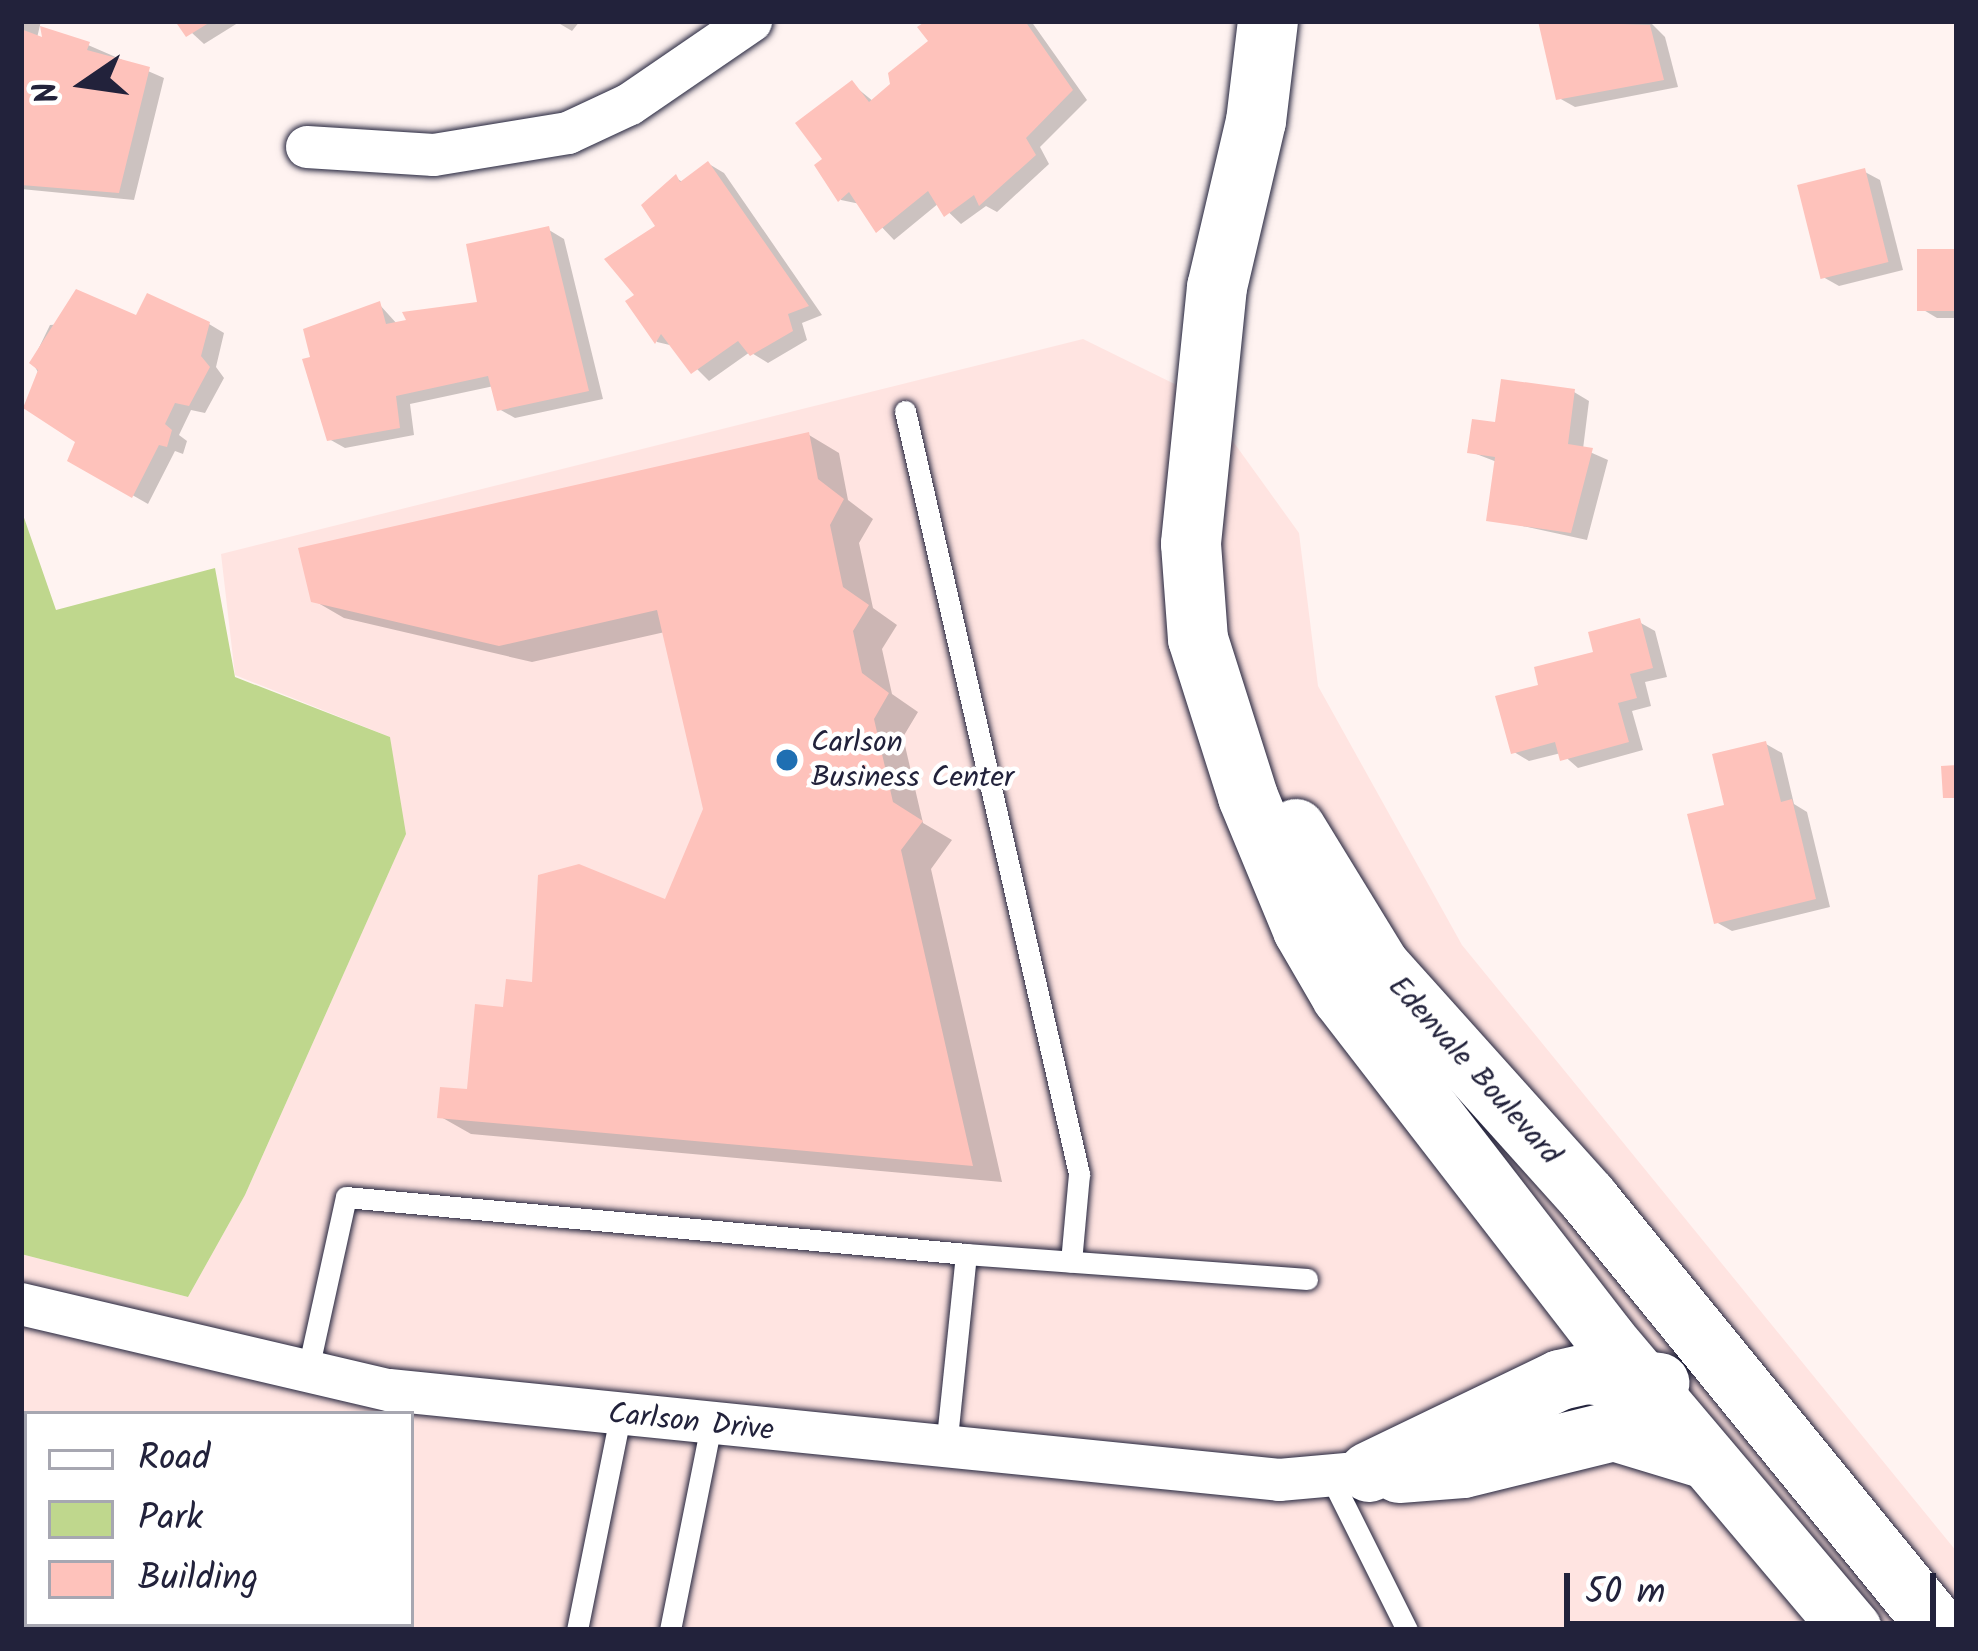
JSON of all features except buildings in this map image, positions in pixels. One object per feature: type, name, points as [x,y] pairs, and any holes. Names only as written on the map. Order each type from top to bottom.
[{"type":"street","points":[[307,147],[434,154],[568,133],[630,104],[752,21]]},
{"type":"street","name":"Edenvale Boulevard","points":[[1268,21],[1200,416],[1191,544],[1198,639],[1247,796],[1294,911],[1342,997],[1639,1379],[1852,1630]]},
{"type":"street","name":"Edenvale Boulevard","points":[[1200,416],[1242,675],[1306,851],[1380,966],[1588,1198],[1940,1630]]},
{"type":"street","name":"Carlson Drive","points":[[21,1304],[307,1374],[620,1416],[1279,1480],[1350,1474]]},
{"type":"street","points":[[1350,1474],[1560,1380],[1639,1379],[1710,1396],[1772,1428]]},
{"type":"street","points":[[1350,1474],[1463,1468],[1614,1431],[1703,1458]]},
{"type":"lane","points":[[905,411],[1079,1174],[1071,1262]]},
{"type":"lane","points":[[307,1374],[346,1197],[966,1254],[1307,1279]]},
{"type":"lane","points":[[946,1448],[966,1254]]},
{"type":"lane","points":[[577,1630],[620,1416]]},
{"type":"lane","points":[[670,1630],[711,1425]]},
{"type":"lane","points":[[1350,1474],[1407,1630]]},
{"type":"shaded area","points":[[1083,339],[1201,397],[1299,533],[1318,686],[1462,945],[1957,1552],[1957,1630],[21,1630],[21,1254],[188,1297],[245,1195],[404,838],[390,737],[235,675],[221,554]]},
{"type":"green space","points":[[21,509],[56,610],[215,568],[235,677],[390,737],[406,834],[245,1195],[188,1297],[21,1254]]},
{"type":"place","name":"Carlson Business Center","points":[[787,760]]}]
